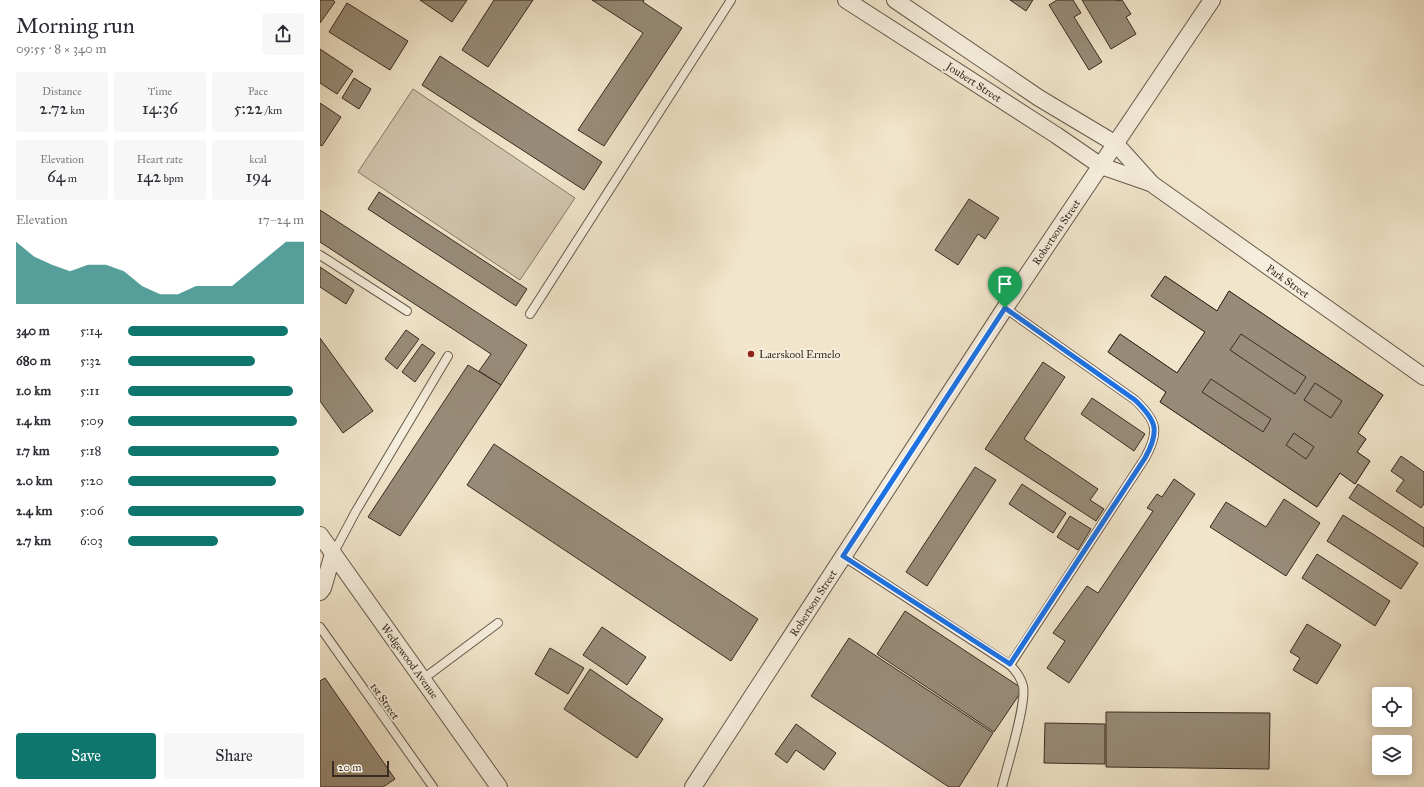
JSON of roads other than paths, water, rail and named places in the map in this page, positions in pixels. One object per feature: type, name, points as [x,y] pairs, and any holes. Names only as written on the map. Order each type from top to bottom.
[{"type":"street","name":"Joubert Street","points":[[846,0],[1056,135],[1101,166]]},
{"type":"street","name":"Joubert Street","points":[[895,0],[1039,98],[1116,144]]},
{"type":"street","name":"Robertson Street","points":[[693,787],[1005,308],[1212,0]]},
{"type":"street","name":"Park Street","points":[[1116,144],[1152,184],[1424,377]]},
{"type":"street","name":"Park Street","points":[[1101,166],[1152,184]]},
{"type":"street","name":"Wedgewood Avenue","points":[[320,535],[500,787]]},
{"type":"street","points":[[320,592],[323,588],[333,554]]},
{"type":"lane","points":[[530,314],[731,0]]},
{"type":"lane","points":[[320,255],[408,311]]},
{"type":"lane","points":[[1005,308],[1135,400],[1144,409],[1152,421],[1154,430],[1154,438],[1145,458],[1010,664]]},
{"type":"lane","points":[[333,554],[356,511],[448,356]]},
{"type":"lane","points":[[843,556],[1010,664],[1021,681],[1023,687],[1023,697],[1021,711],[1002,787]]},
{"type":"lane","points":[[423,679],[498,623]]},
{"type":"lane","name":"1st Street","points":[[320,627],[433,787]]},
{"type":"place","name":"Laerskool Ermelo","points":[[751,354]]}]
